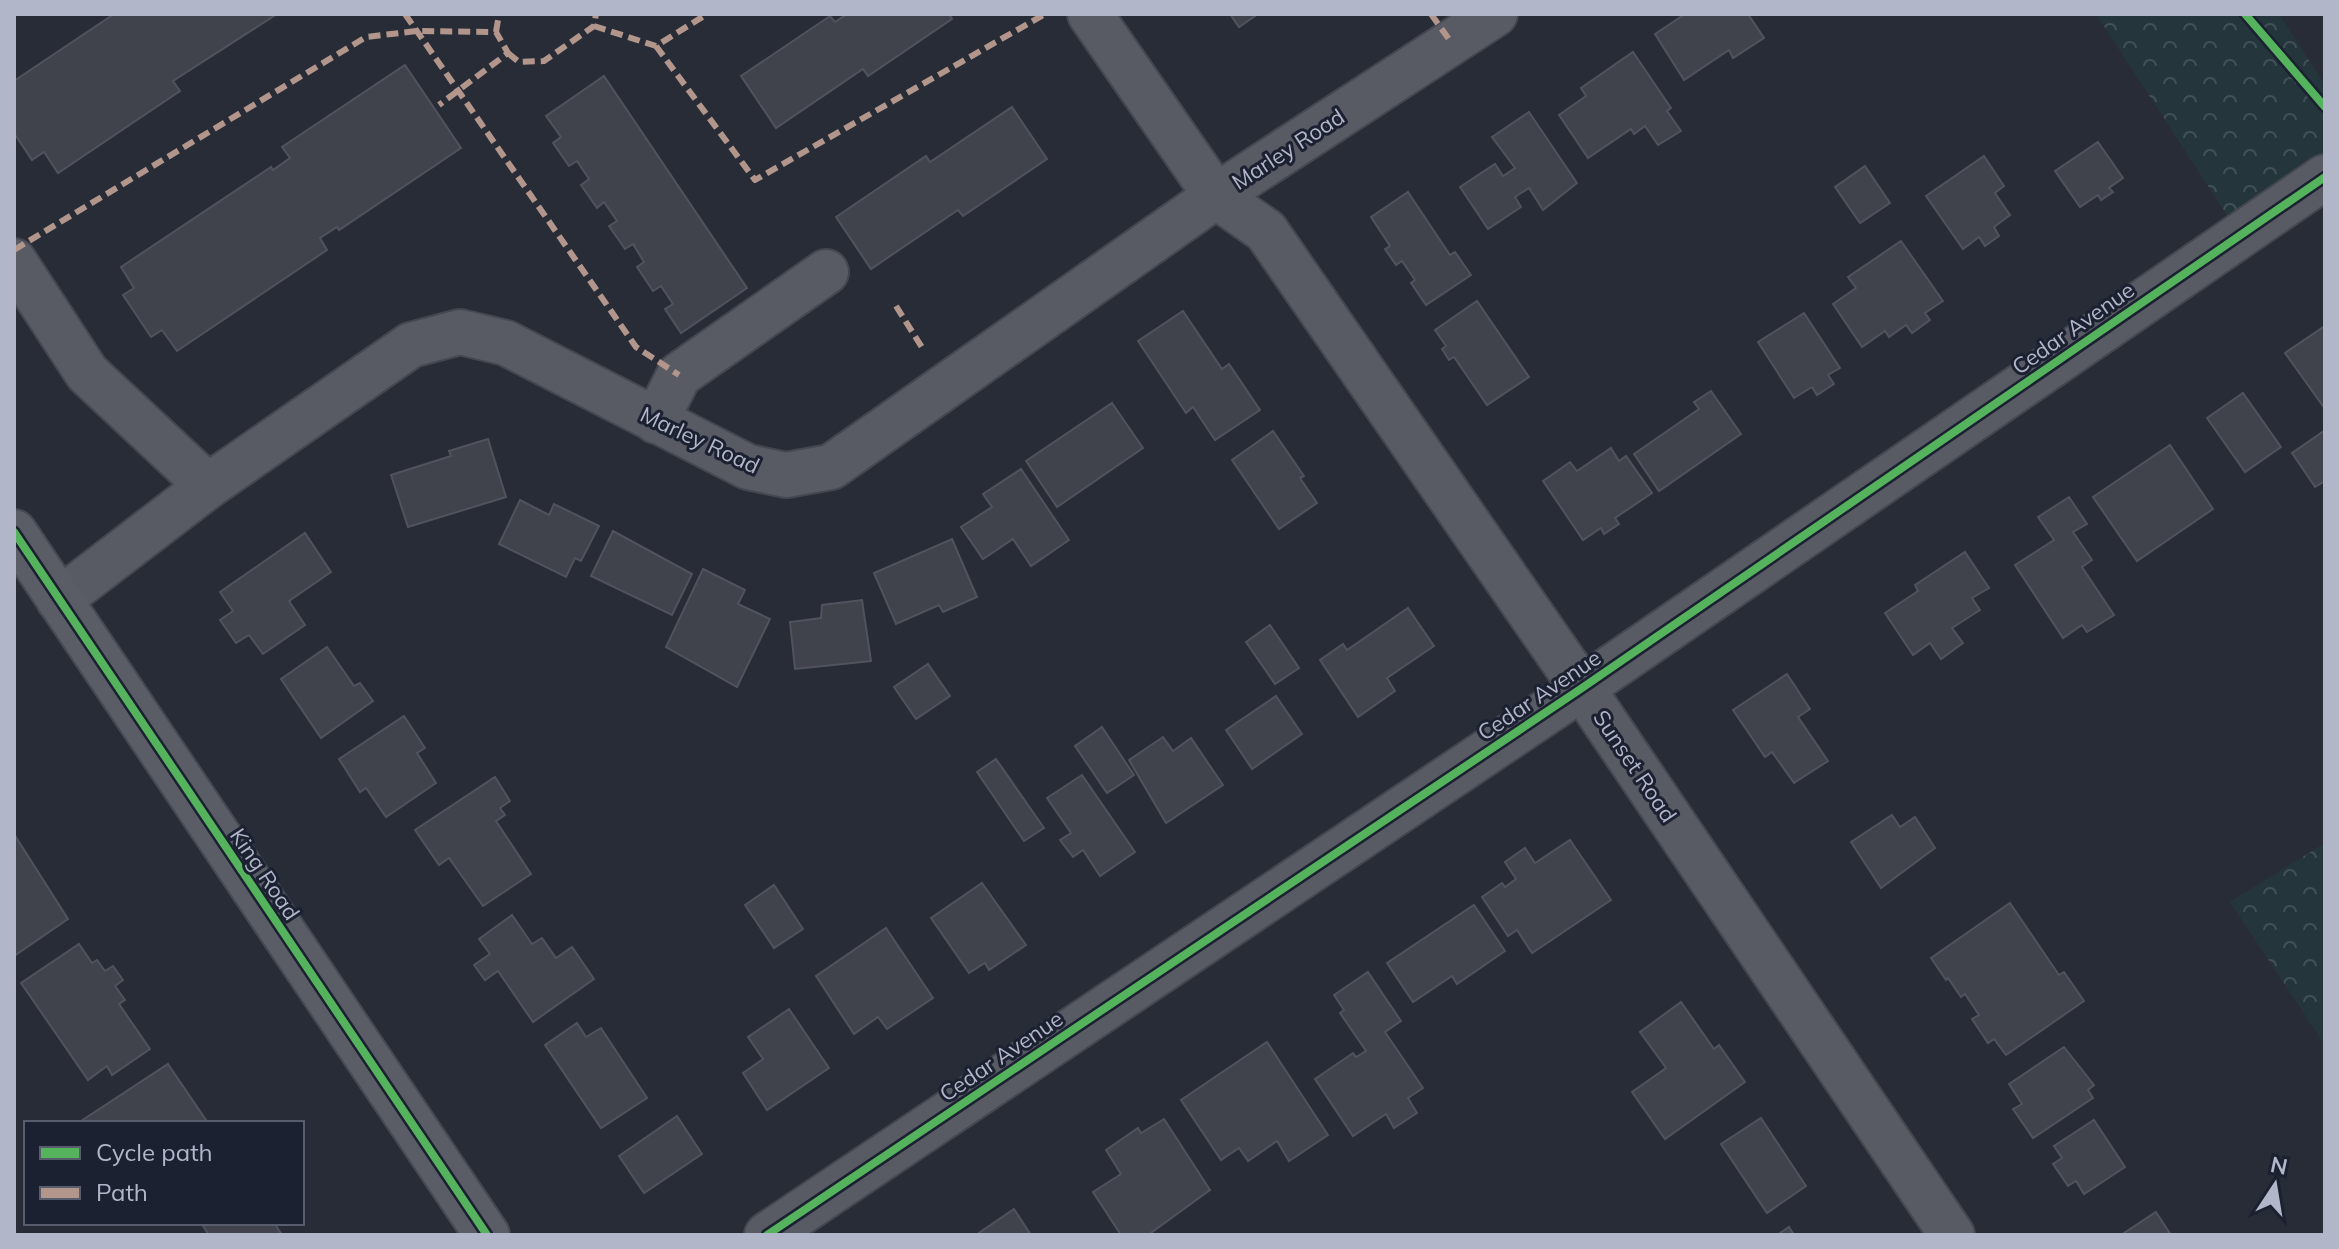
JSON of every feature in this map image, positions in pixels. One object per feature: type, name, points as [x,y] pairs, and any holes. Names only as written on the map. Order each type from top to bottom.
[{"type":"main road","name":"King Road","points":[[14,532],[487,1235]]},
{"type":"street","points":[[1090,14],[1216,196]]},
{"type":"street","name":"Marley Road","points":[[59,600],[208,486],[411,345],[460,332],[506,343],[748,467],[786,475],[831,467],[1216,196],[1495,14]]},
{"type":"street","name":"Cedar Avenue","points":[[767,1235],[1582,688],[2325,177]]},
{"type":"street","name":"Sunset Road","points":[[1216,196],[1266,231],[1582,688],[1952,1235]]},
{"type":"street","points":[[14,261],[87,373],[208,486]]},
{"type":"street","points":[[656,421],[679,375],[826,272]]},
{"type":"green space","points":[[2096,14],[2279,14],[2325,85],[2325,156],[2229,218]]},
{"type":"green space","points":[[2325,843],[2325,1045],[2230,902]]},
{"type":"building","points":[[114,14],[277,14],[173,81],[180,91],[58,173],[44,152],[32,160],[14,133],[14,81]]},
{"type":"building","points":[[847,14],[949,14],[952,19],[868,76],[863,69],[776,128],[741,76],[830,16],[835,22]]},
{"type":"building","points":[[1230,14],[1258,14],[1239,27]]},
{"type":"building","points":[[1685,14],[1748,14],[1764,38],[1733,58],[1729,50],[1684,80],[1655,34]]},
{"type":"building","points":[[1633,52],[1671,108],[1667,111],[1681,131],[1658,145],[1645,126],[1634,134],[1631,129],[1588,158],[1559,115],[1586,96],[1581,88]]},
{"type":"building","points":[[405,65],[461,148],[339,230],[337,227],[320,238],[327,250],[177,351],[162,330],[151,337],[123,295],[134,288],[121,267],[271,167],[273,170],[290,158],[282,147]]},
{"type":"building","points":[[604,76],[747,288],[681,333],[665,309],[673,304],[661,286],[653,291],[637,267],[644,262],[633,244],[625,249],[609,226],[617,221],[604,202],[597,208],[581,185],[589,179],[577,161],[569,166],[553,143],[561,137],[546,116]]},
{"type":"building","points":[[1012,107],[1047,159],[963,216],[958,210],[871,269],[836,217],[926,156],[930,162]]},
{"type":"building","points":[[1529,112],[1577,183],[1543,210],[1529,188],[1515,197],[1521,207],[1488,229],[1460,187],[1495,164],[1503,176],[1515,168],[1492,137]]},
{"type":"building","points":[[2098,142],[2123,178],[2109,188],[2113,192],[2101,200],[2098,195],[2080,207],[2055,171]]},
{"type":"building","points":[[1984,156],[2004,186],[1995,193],[2010,215],[1994,227],[1999,236],[1985,246],[1979,237],[1963,249],[1926,196]]},
{"type":"building","points":[[1865,166],[1890,203],[1860,223],[1835,187]]},
{"type":"building","points":[[1408,192],[1450,255],[1455,252],[1471,275],[1426,305],[1411,283],[1415,280],[1402,261],[1396,265],[1385,249],[1390,246],[1371,217]]},
{"type":"building","points":[[1901,241],[1943,301],[1925,313],[1930,320],[1912,333],[1906,325],[1889,337],[1885,331],[1862,347],[1833,304],[1856,288],[1848,277]]},
{"type":"building","points":[[1477,301],[1529,377],[1487,405],[1454,357],[1449,360],[1442,349],[1446,346],[1435,330]]},
{"type":"building","points":[[1183,311],[1222,369],[1229,364],[1260,410],[1215,440],[1193,407],[1186,413],[1138,341]]},
{"type":"building","points":[[1804,313],[1840,368],[1828,375],[1834,384],[1817,395],[1812,387],[1794,398],[1758,342]]},
{"type":"building","points":[[2325,326],[2325,409],[2285,353]]},
{"type":"building","points":[[1711,391],[1741,434],[1659,491],[1634,454],[1699,409],[1694,402]]},
{"type":"building","points":[[2243,393],[2281,447],[2245,472],[2207,418]]},
{"type":"building","points":[[1112,403],[1143,448],[1057,507],[1026,461]]},
{"type":"building","points":[[1273,431],[1304,476],[1300,478],[1317,503],[1279,529],[1232,460]]},
{"type":"building","points":[[2324,431],[2325,481],[2315,487],[2292,453]]},
{"type":"building","points":[[488,439],[506,497],[408,527],[391,475],[451,456],[449,451]]},
{"type":"building","points":[[2170,445],[2213,509],[2137,561],[2093,497]]},
{"type":"building","points":[[1611,448],[1619,461],[1626,456],[1652,493],[1615,518],[1619,524],[1604,534],[1601,528],[1583,540],[1543,481],[1570,462],[1577,471]]},
{"type":"building","points":[[1021,469],[1069,540],[1031,566],[1013,539],[983,559],[961,527],[992,507],[983,494]]},
{"type":"building","points":[[2069,497],[2087,524],[2073,532],[2092,560],[2082,567],[2114,615],[2087,632],[2082,625],[2063,638],[2015,565],[2054,540],[2038,517]]},
{"type":"building","points":[[520,500],[549,515],[554,504],[599,526],[581,561],[575,558],[566,577],[499,544]]},
{"type":"building","points":[[613,531],[692,574],[672,615],[591,576]]},
{"type":"building","points":[[305,533],[331,572],[289,601],[305,625],[263,654],[249,635],[236,643],[220,620],[233,611],[220,592]]},
{"type":"building","points":[[952,539],[977,597],[943,612],[939,605],[896,624],[874,573]]},
{"type":"building","points":[[1965,552],[1989,588],[1972,598],[1980,610],[1952,628],[1963,643],[1941,659],[1930,643],[1913,655],[1885,613],[1918,591],[1915,585]]},
{"type":"building","points":[[703,569],[745,590],[738,604],[770,619],[737,687],[666,647]]},
{"type":"building","points":[[862,600],[871,661],[795,669],[790,622],[821,618],[822,605]]},
{"type":"building","points":[[1408,608],[1434,646],[1387,678],[1395,691],[1358,717],[1320,660],[1343,644],[1347,650]]},
{"type":"building","points":[[1270,625],[1299,668],[1275,684],[1246,642]]},
{"type":"building","points":[[327,647],[354,686],[360,683],[373,701],[321,738],[281,679]]},
{"type":"building","points":[[928,664],[950,696],[916,719],[894,687]]},
{"type":"building","points":[[1787,674],[1810,709],[1798,717],[1828,761],[1794,783],[1772,752],[1765,757],[1733,710]]},
{"type":"building","points":[[1276,696],[1302,734],[1252,769],[1226,730]]},
{"type":"building","points":[[404,716],[425,748],[417,753],[436,783],[386,817],[366,788],[360,792],[339,759]]},
{"type":"building","points":[[1102,727],[1134,775],[1107,793],[1075,746]]},
{"type":"building","points":[[1163,737],[1173,751],[1191,738],[1223,785],[1166,823],[1129,760]]},
{"type":"building","points":[[996,759],[1044,828],[1024,841],[977,772]]},
{"type":"building","points":[[1082,775],[1135,852],[1100,876],[1083,850],[1073,857],[1060,840],[1071,833],[1047,798]]},
{"type":"building","points":[[495,777],[510,801],[500,808],[505,815],[496,821],[531,874],[483,906],[449,858],[439,865],[415,830]]},
{"type":"building","points":[[1892,815],[1900,827],[1915,817],[1935,848],[1881,888],[1851,842]]},
{"type":"building","points":[[14,834],[68,919],[14,956]]},
{"type":"building","points":[[1570,840],[1611,900],[1532,953],[1517,930],[1508,936],[1482,897],[1502,883],[1505,887],[1516,879],[1505,862],[1525,848],[1535,863]]},
{"type":"building","points":[[982,883],[1026,945],[989,970],[985,963],[969,973],[931,918]]},
{"type":"building","points":[[774,885],[803,929],[774,948],[745,905]]},
{"type":"building","points":[[2010,903],[2059,975],[2064,972],[2084,1001],[2006,1055],[1994,1039],[1988,1043],[1972,1019],[1979,1015],[1965,994],[1961,997],[1931,958]]},
{"type":"building","points":[[1474,905],[1505,951],[1457,984],[1452,976],[1413,1002],[1387,963]]},
{"type":"building","points":[[512,915],[532,944],[542,938],[556,958],[572,947],[594,979],[533,1022],[498,971],[485,980],[474,965],[490,954],[479,939]]},
{"type":"building","points":[[886,928],[933,998],[887,1029],[878,1017],[854,1034],[816,976]]},
{"type":"building","points":[[79,944],[92,963],[97,960],[105,971],[113,966],[123,980],[115,986],[125,1000],[119,1004],[150,1049],[112,1075],[107,1066],[88,1080],[21,983]]},
{"type":"building","points":[[1368,972],[1401,1021],[1385,1032],[1423,1088],[1408,1098],[1417,1113],[1394,1128],[1386,1114],[1353,1136],[1315,1079],[1353,1053],[1356,1057],[1366,1051],[1340,1013],[1344,1010],[1334,995]]},
{"type":"building","points":[[1681,1002],[1714,1049],[1719,1045],[1745,1082],[1665,1139],[1632,1092],[1666,1068],[1640,1032]]},
{"type":"building","points":[[789,1009],[829,1068],[767,1110],[743,1073],[763,1059],[748,1037]]},
{"type":"building","points":[[577,1023],[586,1037],[601,1028],[647,1098],[601,1128],[545,1045]]},
{"type":"building","points":[[1267,1042],[1328,1135],[1289,1161],[1277,1141],[1248,1161],[1239,1148],[1221,1160],[1181,1100]]},
{"type":"building","points":[[2064,1047],[2094,1085],[2088,1090],[2093,1098],[2033,1138],[2013,1109],[2022,1104],[2009,1084]]},
{"type":"building","points":[[168,1064],[207,1121],[81,1121]]},
{"type":"building","points":[[677,1116],[702,1154],[644,1193],[619,1156]]},
{"type":"building","points":[[1761,1118],[1806,1186],[1767,1213],[1721,1144]]},
{"type":"building","points":[[1164,1119],[1210,1190],[1148,1235],[1121,1235],[1093,1192],[1121,1174],[1106,1150],[1138,1128],[1141,1133]]},
{"type":"building","points":[[2094,1120],[2125,1167],[2084,1194],[2076,1181],[2068,1186],[2053,1164],[2062,1158],[2054,1146]]},
{"type":"building","points":[[1014,1209],[1031,1235],[976,1235]]},
{"type":"building","points":[[2156,1212],[2171,1235],[2121,1235]]},
{"type":"building","points":[[202,1225],[275,1225],[282,1235],[209,1235]]},
{"type":"building","points":[[1789,1227],[1794,1235],[1777,1235]]},
{"type":"marked path","points":[[405,14],[636,347],[679,375]]},
{"type":"marked path","points":[[496,32],[499,14]]},
{"type":"marked path","points":[[508,53],[519,62],[544,61],[594,26],[596,14]]},
{"type":"marked path","points":[[594,26],[656,46],[707,14]]},
{"type":"marked path","points":[[656,46],[755,180],[1045,14]]},
{"type":"marked path","points":[[1431,14],[1451,42]]},
{"type":"marked path","points":[[14,250],[366,37],[417,31],[496,32],[508,53],[439,105]]},
{"type":"marked path","points":[[896,306],[923,349]]},
{"type":"cycle path","points":[[2245,14],[2325,107]]},
{"type":"cycle path","points":[[767,1235],[1582,688],[2325,177]]},
{"type":"cycle path","points":[[14,532],[487,1235]]}]
